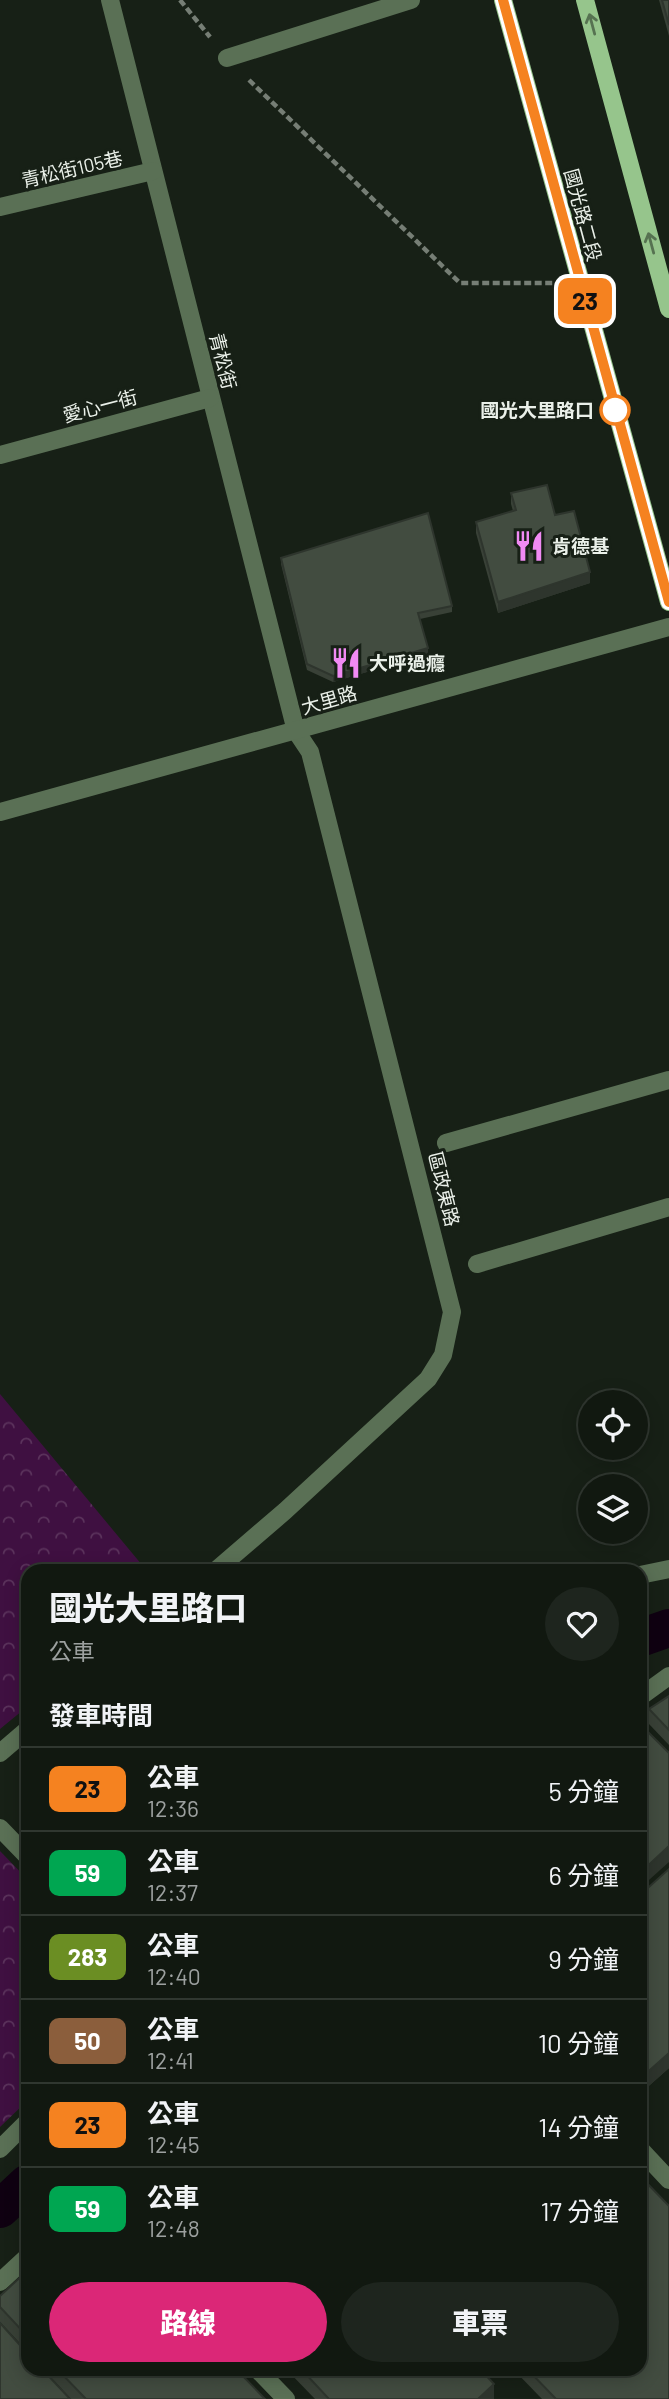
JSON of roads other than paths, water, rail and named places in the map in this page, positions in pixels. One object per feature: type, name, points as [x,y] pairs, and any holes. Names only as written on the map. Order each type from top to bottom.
[{"type":"main road","name":"國光路二段","points":[[503,0],[669,602]]},
{"type":"main road","points":[[585,0],[669,309]]},
{"type":"street","name":"青松街","points":[[110,0],[296,731]]},
{"type":"street","points":[[227,58],[411,0]]},
{"type":"street","name":"青松街105巷","points":[[0,207],[153,171]]},
{"type":"street","name":"愛心一街","points":[[0,455],[210,398]]},
{"type":"street","name":"大里路","points":[[0,812],[669,627]]},
{"type":"street","name":"區政東路","points":[[223,1564],[295,1503],[428,1379],[443,1355],[452,1312],[310,752],[296,731]]},
{"type":"street","points":[[446,1143],[669,1080]]},
{"type":"street","points":[[477,1264],[669,1207]]},
{"type":"street","points":[[647,1574],[669,1569]]},
{"type":"street","points":[[647,1693],[669,1676]]},
{"type":"street","points":[[0,1753],[21,1735]]},
{"type":"street","points":[[0,1828],[21,1850]]},
{"type":"street","points":[[0,2149],[21,2128]]},
{"type":"street","points":[[647,2156],[669,2180]]},
{"type":"street","points":[[0,2282],[21,2262]]},
{"type":"street","points":[[264,2376],[286,2399]]},
{"type":"waterway","points":[[647,1636],[669,1628]]},
{"type":"waterway","points":[[0,2209],[21,2190]]},
{"type":"place","name":"國光大里路口","points":[[615,410]]},
{"type":"place","name":"肯德基","points":[[529,546]]},
{"type":"place","name":"大呼過癮","points":[[346,663]]}]
